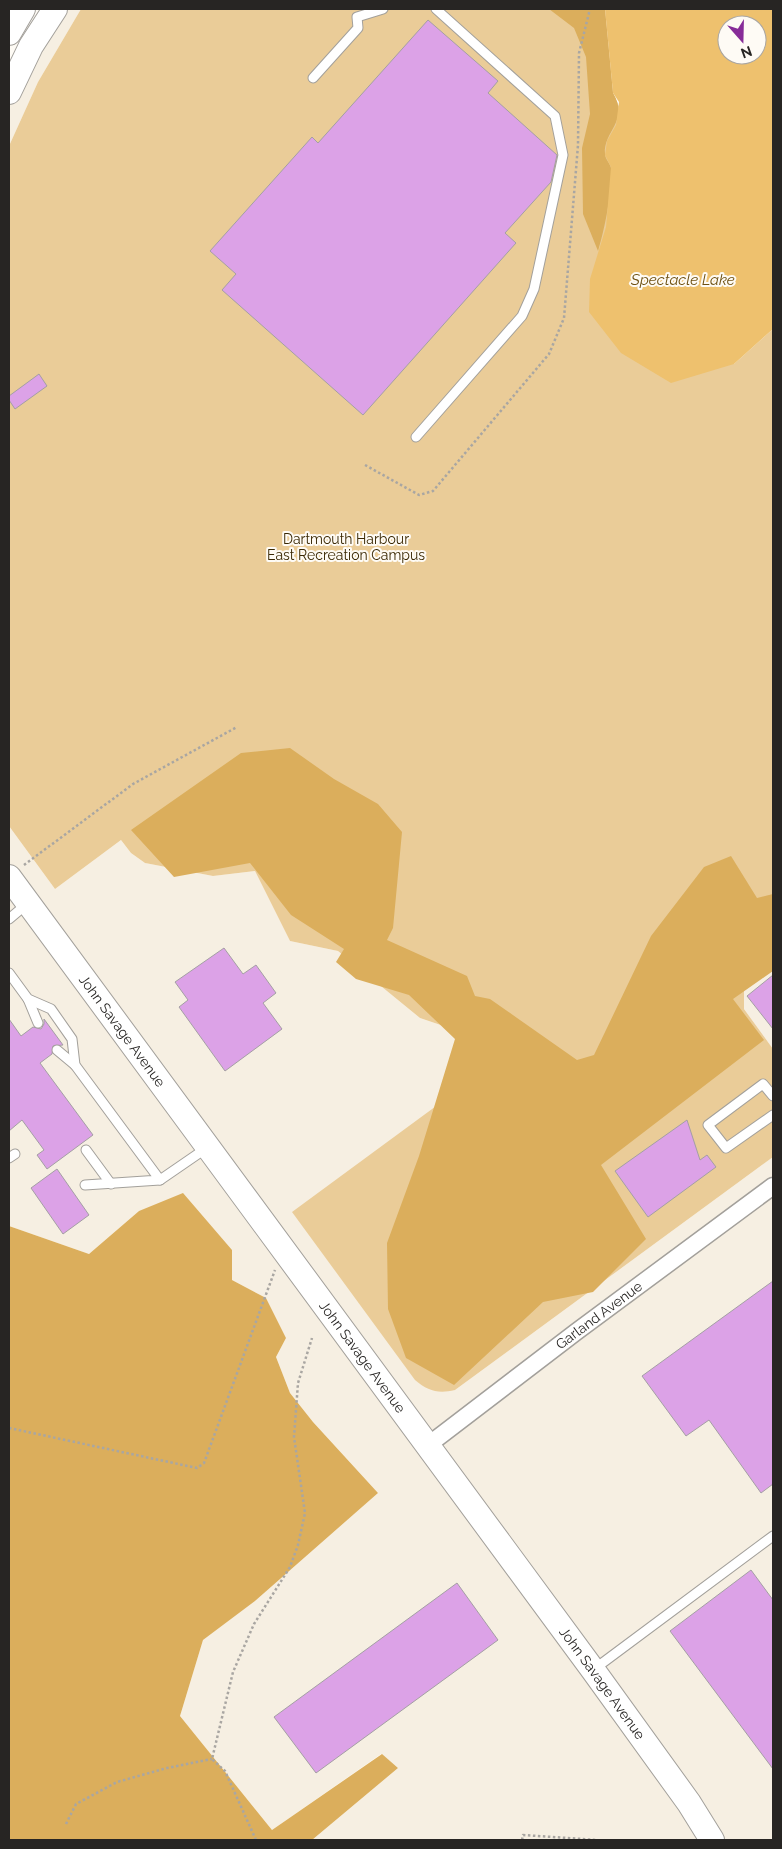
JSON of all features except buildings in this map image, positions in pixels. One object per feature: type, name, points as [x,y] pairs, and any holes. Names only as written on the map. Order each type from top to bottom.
[{"type":"main road","points":[[9,33],[23,9]]},
{"type":"main road","points":[[9,92],[31,46],[55,9]]},
{"type":"main road","name":"John Savage Avenue","points":[[16,871],[28,903],[593,1670],[689,1803],[712,1840]]},
{"type":"street","name":"Garland Avenue","points":[[427,1446],[576,1332],[773,1186]]},
{"type":"lane","points":[[313,78],[358,28],[357,17],[383,9]]},
{"type":"lane","points":[[416,436],[522,316],[528,305],[536,280],[563,155],[555,116],[436,9]]},
{"type":"lane","points":[[9,919],[28,903]]},
{"type":"lane","points":[[9,973],[28,999],[38,1023]]},
{"type":"lane","points":[[28,999],[51,1009],[72,1039],[75,1065]]},
{"type":"lane","points":[[57,1050],[75,1065],[160,1180]]},
{"type":"lane","points":[[773,1096],[764,1084],[708,1125],[726,1148],[773,1115]]},
{"type":"lane","points":[[85,1185],[160,1180],[208,1146]]},
{"type":"lane","points":[[86,1150],[111,1184]]},
{"type":"lane","points":[[593,1670],[773,1536]]},
{"type":"path","points":[[16,871],[133,784],[237,727]]},
{"type":"path","points":[[9,1428],[197,1468],[204,1463],[283,1249]]},
{"type":"path","points":[[212,1759],[233,1672],[254,1624],[290,1567],[298,1545],[305,1513],[294,1437],[297,1392],[312,1338]]},
{"type":"path","points":[[66,1824],[76,1804],[117,1782],[166,1768],[212,1759]]},
{"type":"path","points":[[212,1759],[225,1771],[256,1840]]},
{"type":"path","points":[[522,1840],[523,1835],[597,1840]]},
{"type":"shaded area","points":[[46,9],[81,9],[38,82],[9,146],[9,81]]},
{"type":"shaded area","points":[[549,9],[605,9],[613,93],[619,111],[605,146],[605,156],[611,168],[611,187],[598,251],[583,214],[582,148],[590,114],[586,57],[574,28]]},
{"type":"shaded area","points":[[290,748],[334,779],[378,804],[402,832],[393,928],[387,940],[467,976],[475,996],[490,999],[577,1060],[594,1055],[651,936],[704,867],[731,856],[757,898],[773,894],[773,971],[733,999],[764,1040],[601,1165],[646,1239],[593,1292],[543,1302],[454,1385],[406,1358],[388,1309],[387,1243],[419,1156],[455,1039],[409,995],[356,979],[336,962],[344,949],[291,915],[250,863],[174,877],[131,830],[241,753]]},
{"type":"shaded area","points":[[9,826],[55,889],[121,840],[131,853],[145,863],[213,876],[255,871],[290,941],[338,951],[420,1018],[473,1036],[455,1390],[773,1157],[773,1840],[312,1840],[398,1768],[381,1754],[272,1830],[180,1716],[203,1640],[255,1601],[378,1493],[313,1422],[290,1393],[276,1357],[286,1338],[266,1298],[232,1280],[232,1250],[139,1211],[89,1254],[9,1226]]},
{"type":"shaded area","points":[[773,970],[773,1049],[744,1009],[744,979]]},
{"type":"shaded area","points":[[183,1193],[232,1250],[232,1280],[266,1298],[286,1338],[276,1357],[290,1393],[313,1422],[378,1493],[255,1601],[203,1640],[180,1716],[272,1830],[382,1754],[398,1768],[312,1840],[9,1840],[9,1226],[89,1254],[139,1211]]},
{"type":"green space","name":"Dartmouth Harbour East Recreation Campus","points":[[81,9],[605,9],[613,93],[734,364],[773,329],[773,970],[744,980],[744,1009],[773,1049],[773,1157],[455,1390],[433,1391],[415,1380],[292,1212],[496,1062],[473,1036],[420,1018],[338,951],[290,941],[255,871],[213,876],[145,863],[131,853],[121,840],[55,889],[9,826],[9,146],[38,82]]},
{"type":"water","name":"Spectacle Lake","points":[[605,9],[773,9],[773,329],[734,364],[671,383],[621,353],[589,312],[590,279],[606,227],[611,167],[605,155],[607,141],[616,125],[619,102],[613,93]]}]
